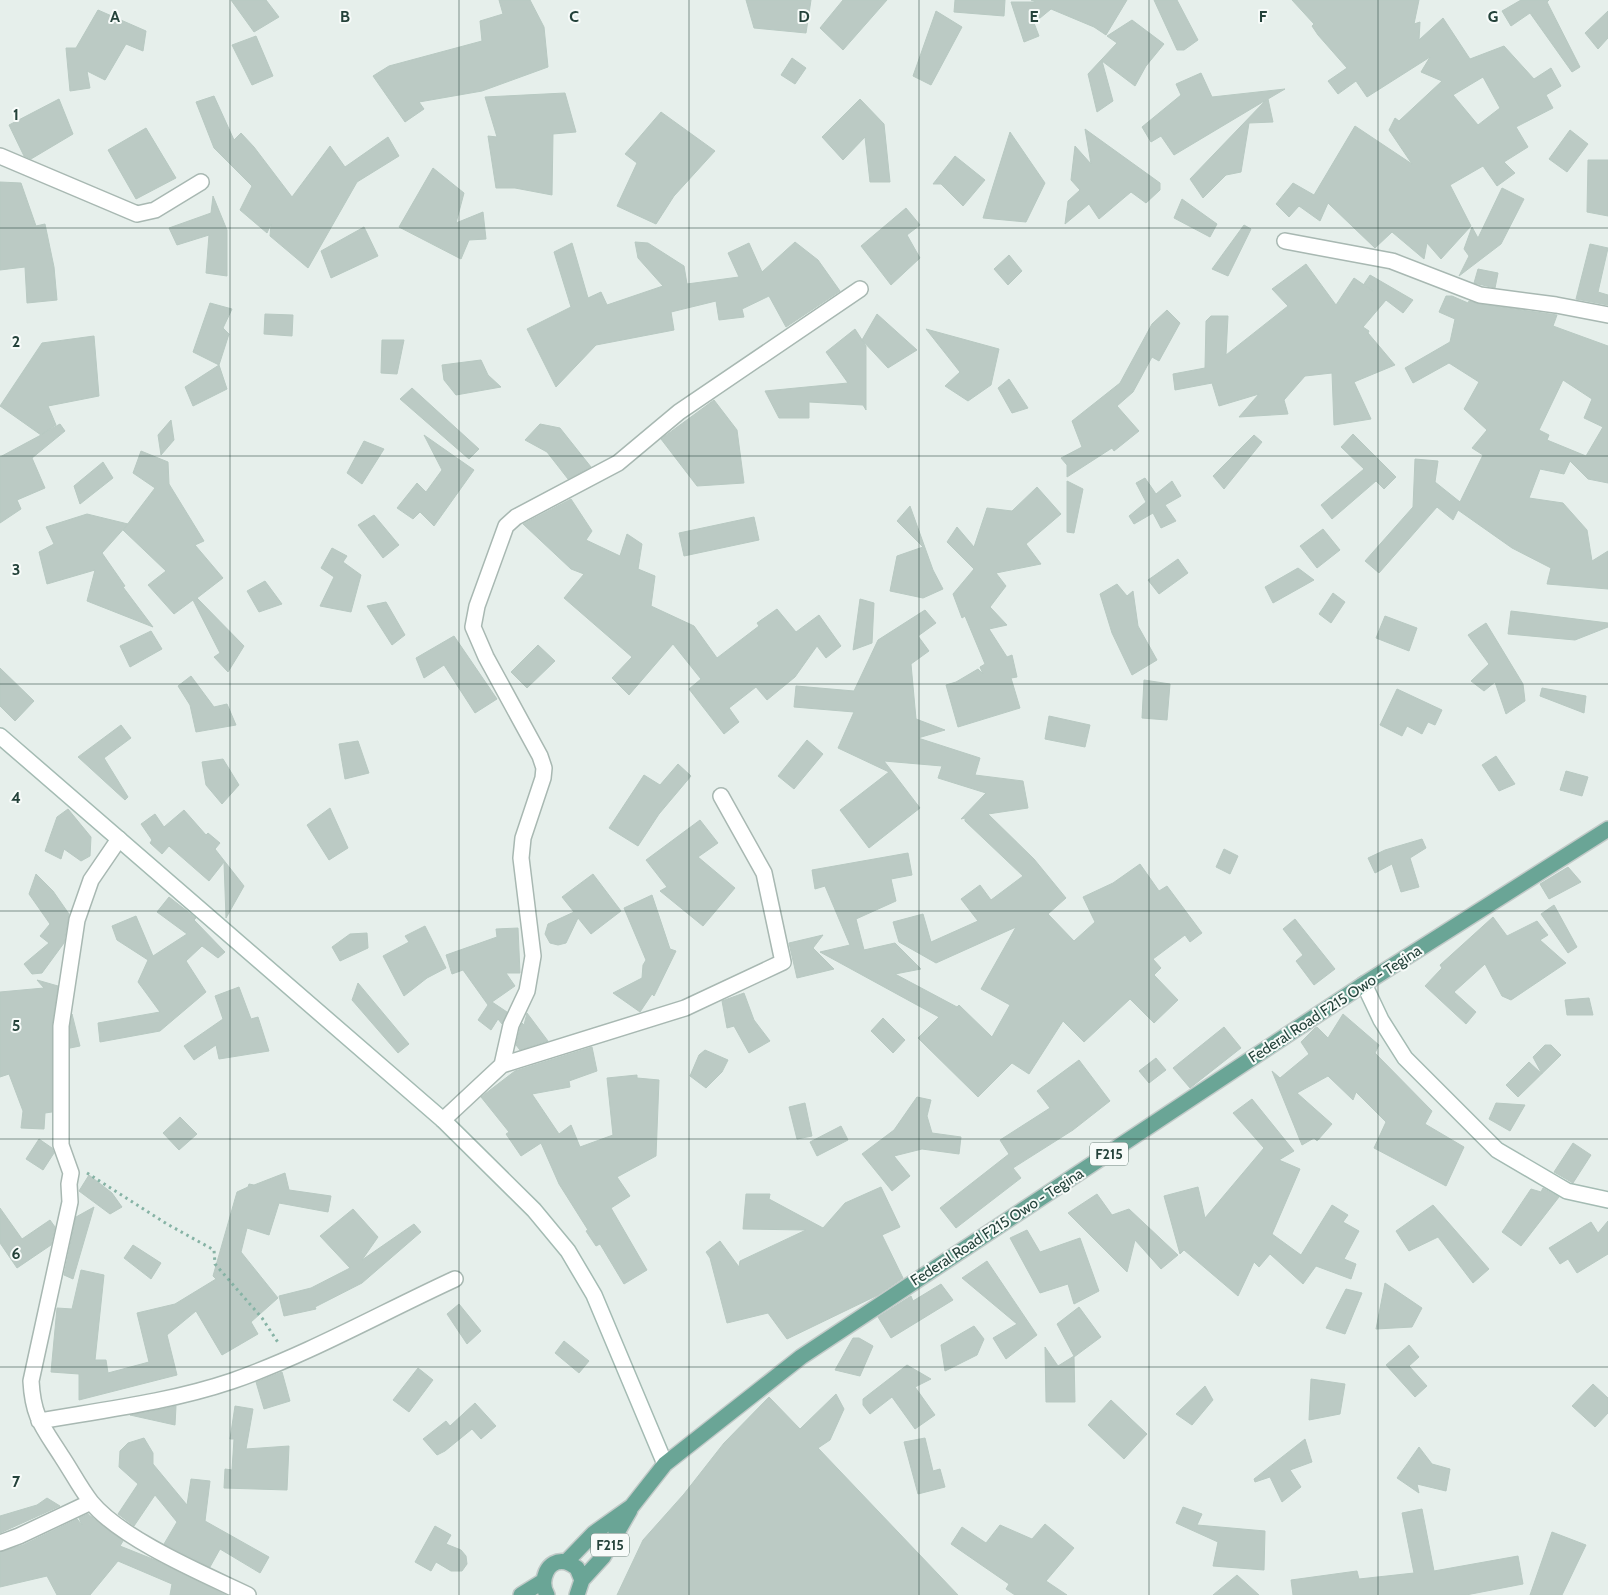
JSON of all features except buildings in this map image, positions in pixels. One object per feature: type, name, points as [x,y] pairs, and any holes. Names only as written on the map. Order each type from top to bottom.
[{"type":"main road","name":"Federal Road F215 Owo - Tegina","points":[[545,1588],[546,1571],[555,1564],[566,1562],[594,1533],[632,1506],[665,1464],[801,1357],[1364,984],[1608,829]]},
{"type":"main road","name":"F215","points":[[577,1595],[582,1580],[603,1557],[632,1506]]},
{"type":"main road","name":"F215","points":[[566,1562],[577,1568],[582,1580]]},
{"type":"main road","name":"F215","points":[[521,1595],[545,1588]]},
{"type":"street","points":[[0,156],[137,214],[155,210],[201,182]]},
{"type":"street","points":[[1285,241],[1392,261],[1480,295],[1556,305],[1608,315]]},
{"type":"street","points":[[502,1065],[511,1025],[527,990],[533,956],[521,858],[523,838],[543,778],[544,768],[540,756],[486,657],[473,627],[477,606],[506,526],[516,517],[618,463],[679,412],[860,288]]},
{"type":"street","points":[[0,736],[442,1120],[534,1210],[568,1251],[594,1295],[665,1464]]},
{"type":"street","points":[[442,1120],[502,1065],[685,1008],[783,962],[764,873],[721,796]]},
{"type":"street","points":[[119,839],[92,880],[77,920],[67,978],[61,1026],[61,1145],[71,1173],[69,1184],[70,1202],[31,1381],[33,1405],[39,1421],[91,1502],[114,1523],[182,1563],[248,1595]]},
{"type":"street","points":[[1364,984],[1382,1020],[1405,1058],[1497,1150],[1567,1191],[1608,1200]]},
{"type":"street","points":[[39,1421],[174,1396],[230,1381],[288,1358],[455,1279]]},
{"type":"street","points":[[0,1543],[91,1502]]},
{"type":"path","points":[[71,1173],[86,1172],[167,1224],[214,1250],[215,1264],[262,1318],[288,1358]]}]
